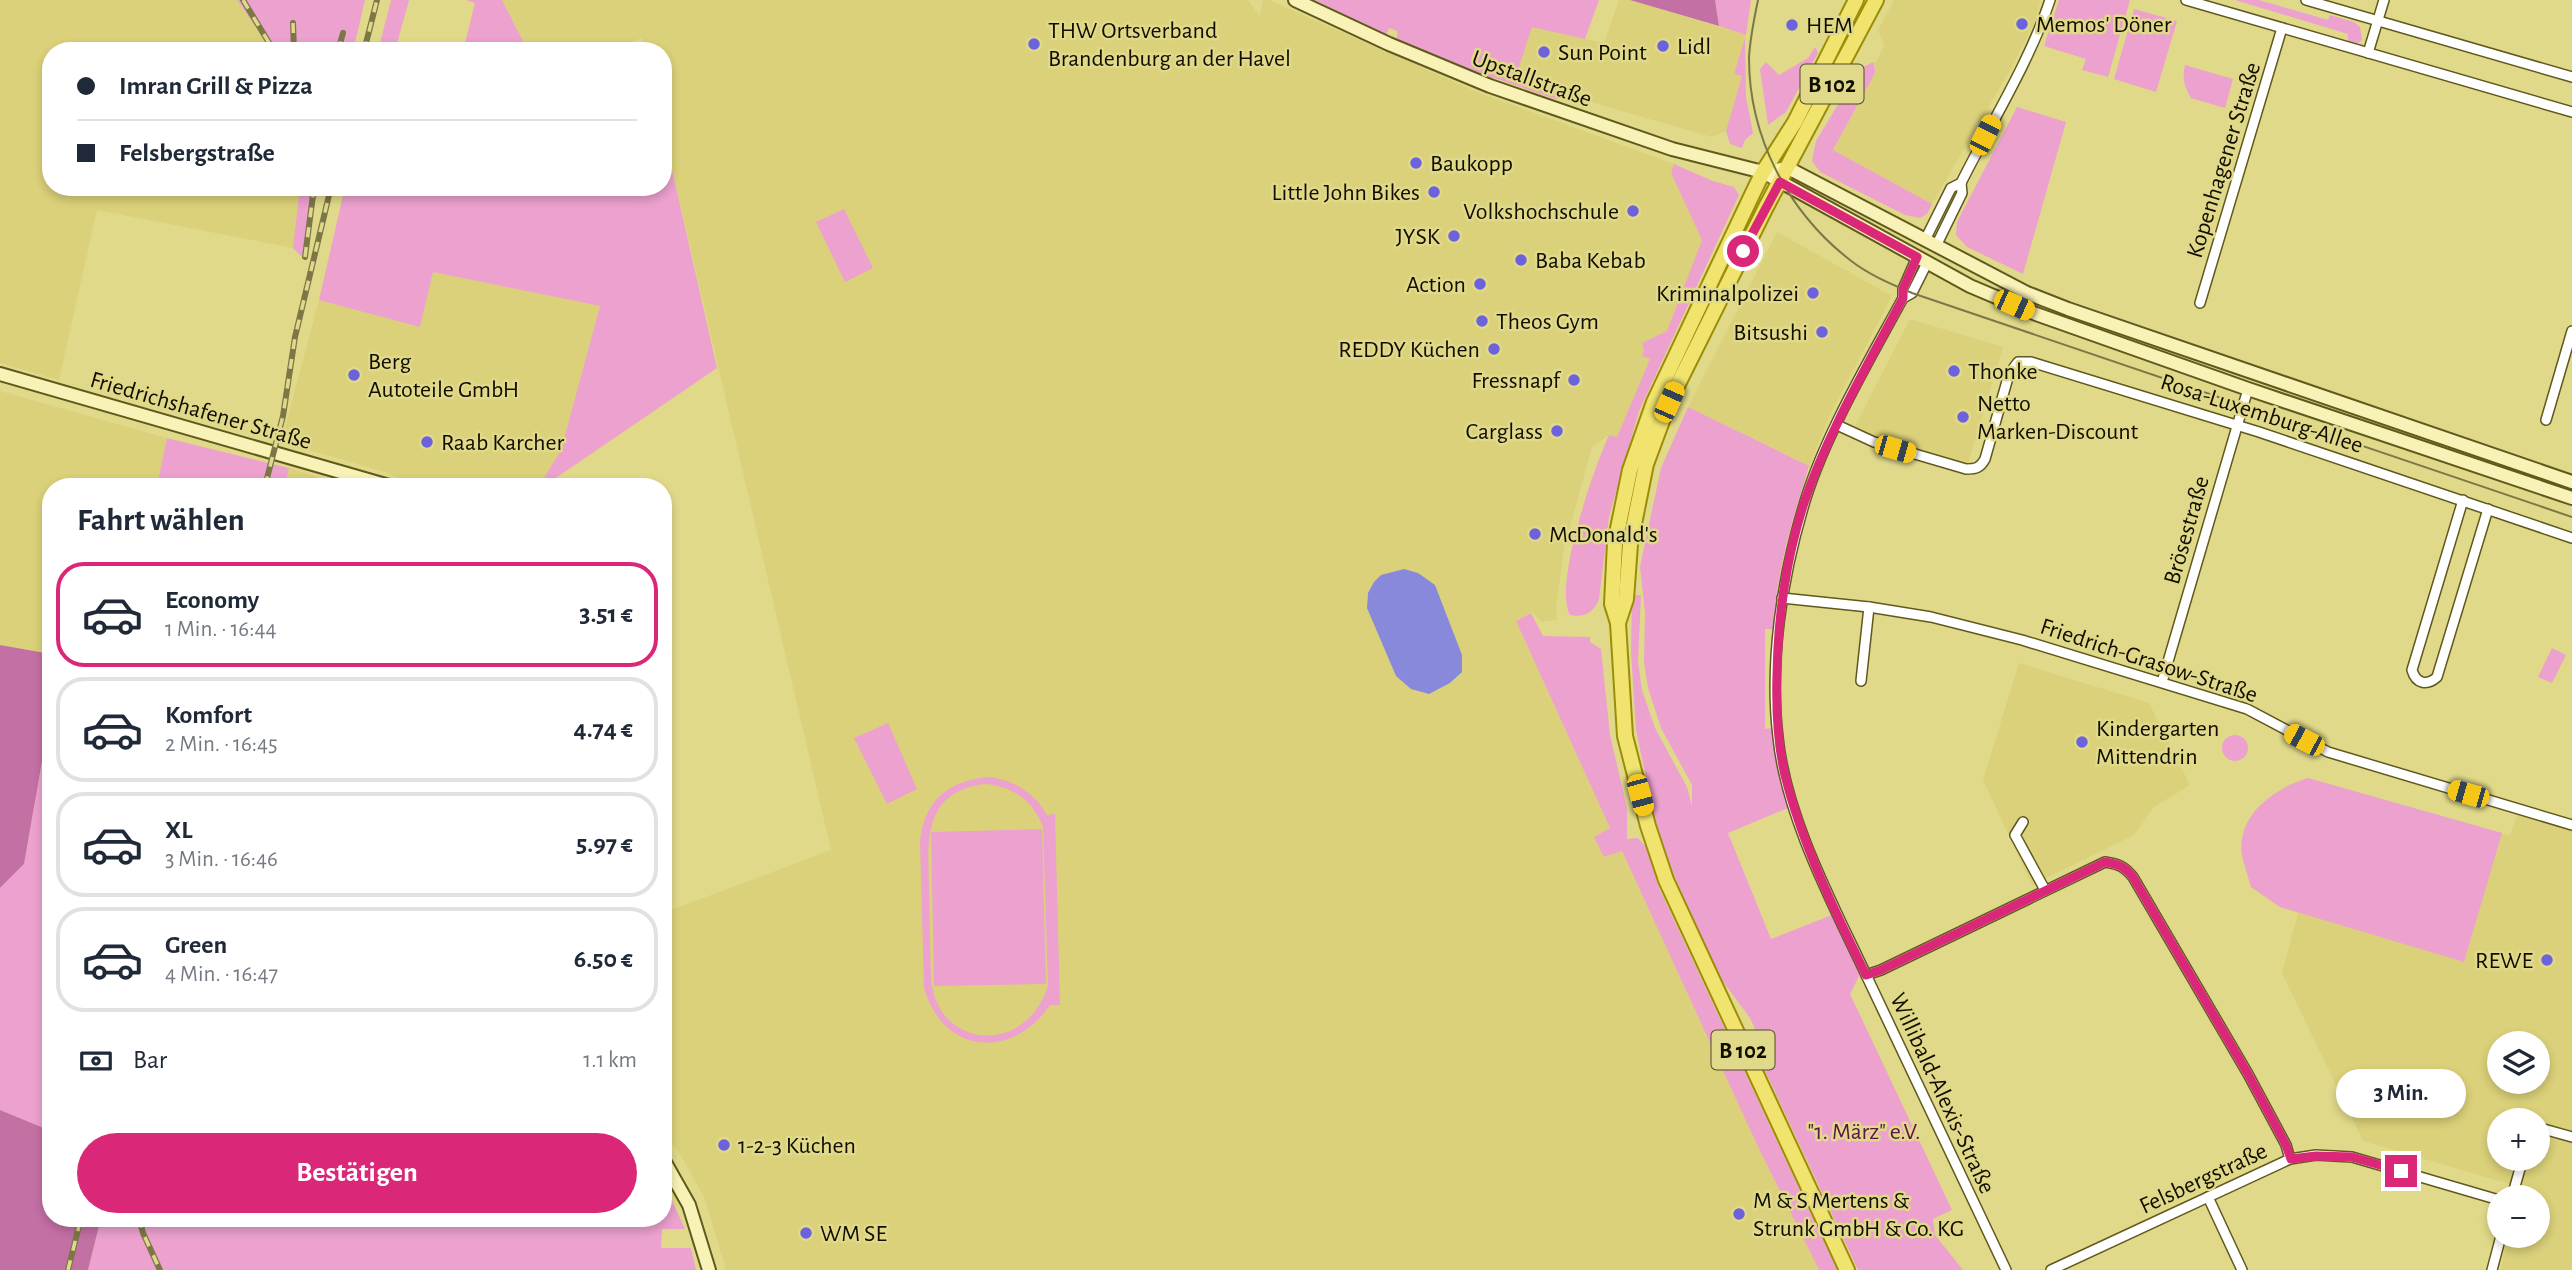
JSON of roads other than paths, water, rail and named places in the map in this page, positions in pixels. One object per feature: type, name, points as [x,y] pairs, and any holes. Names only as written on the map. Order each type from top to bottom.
[{"type":"main road","name":"B 102","points":[[1847,1270],[1666,880],[1648,825],[1625,736],[1618,623],[1612,604],[1612,577],[1615,543],[1630,470],[1654,402],[1763,172],[1795,122],[1856,0]]},
{"type":"main road","name":"B 102","points":[[1618,623],[1626,599],[1626,576],[1636,509],[1646,464],[1655,439],[1687,363],[1876,0]]},
{"type":"street","name":"Upstallstraße","points":[[1295,0],[1389,44],[1490,86],[1672,149],[1763,172],[1780,182]]},
{"type":"street","points":[[1922,260],[1951,188],[1961,183],[2025,59],[2050,0]]},
{"type":"street","points":[[2186,0],[2572,112]]},
{"type":"street","points":[[2306,0],[2572,77]]},
{"type":"street","points":[[2368,53],[2384,0]]},
{"type":"street","name":"Kopenhagener Straße","points":[[2200,303],[2282,27]]},
{"type":"street","name":"Upstallstraße","points":[[1763,172],[1788,168]]},
{"type":"street","name":"Rosa-Luxemburg-Allee","points":[[1788,168],[2027,293],[2572,482]]},
{"type":"street","name":"Rosa-Luxemburg-Allee","points":[[1780,182],[1970,285],[2036,314],[2248,389],[2572,498]]},
{"type":"street","name":"Willibald-Alexis-Straße","points":[[1922,260],[1903,289],[1903,298],[1837,425],[1804,505],[1782,598],[1777,649],[1777,738],[1793,805],[1808,845],[1866,975],[2006,1270]]},
{"type":"street","points":[[2546,420],[2572,331]]},
{"type":"street","name":"Rosa-Luxemburg-Allee","points":[[1837,425],[1874,442],[1966,469],[1975,469],[1980,467],[1985,459],[2010,374],[2018,362],[2031,362],[2236,425],[2572,538]]},
{"type":"street","name":"Rosa-Luxemburg-Allee","points":[[2248,389],[2254,372]]},
{"type":"street","name":"Friedrichshafener Straße","points":[[0,374],[361,478]]},
{"type":"street","name":"Brösestraße","points":[[2162,682],[2248,389]]},
{"type":"street","points":[[2463,500],[2412,670],[2414,677],[2423,683],[2431,683],[2437,677],[2488,509]]},
{"type":"street","name":"Friedrich-Grasow-Straße","points":[[1782,598],[1869,607],[1966,624],[2247,709],[2328,752],[2572,825]]},
{"type":"street","points":[[1861,681],[1869,607]]},
{"type":"street","points":[[2023,822],[2015,835],[2045,890]]},
{"type":"street","points":[[1866,975],[2105,862],[2126,868],[2248,1074],[2291,1159]]},
{"type":"street","points":[[2550,1131],[2572,1137]]},
{"type":"street","name":"Felsbergstraße","points":[[2051,1270],[2291,1159],[2316,1156],[2352,1157],[2487,1196]]},
{"type":"street","points":[[672,1175],[689,1205],[709,1270]]},
{"type":"street","points":[[2208,1197],[2242,1270]]},
{"type":"street","points":[[2492,1270],[2498,1248]]},
{"type":"tram line","points":[[1758,0],[1749,58],[1756,116],[1765,144],[1776,171],[1808,219],[1828,241],[1865,270],[1912,293],[2572,517]]},
{"type":"railway","points":[[243,0],[269,42]]},
{"type":"railway","points":[[366,42],[377,0]]},
{"type":"railway","points":[[293,23],[294,42]]},
{"type":"railway","points":[[340,42],[343,33]]},
{"type":"railway","points":[[305,257],[313,196]]},
{"type":"railway","points":[[267,478],[283,416],[295,337],[329,196]]},
{"type":"railway","points":[[68,1270],[79,1227]]},
{"type":"railway","points":[[141,1227],[160,1270]]},
{"type":"place","name":"Memos' Döner","points":[[2022,24]]},
{"type":"place","name":"HEM","points":[[1792,25]]},
{"type":"place","name":"THW Ortsverband Brandenburg an der Havel","points":[[1034,44]]},
{"type":"place","name":"Lidl","points":[[1663,46]]},
{"type":"place","name":"Sun Point","points":[[1544,52]]},
{"type":"place","name":"Baukopp","points":[[1416,163]]},
{"type":"place","name":"Little John Bikes","points":[[1434,192]]},
{"type":"place","name":"Volkshochschule","points":[[1633,211]]},
{"type":"place","name":"JYSK","points":[[1454,236]]},
{"type":"place","name":"Baba Kebab","points":[[1521,260]]},
{"type":"place","name":"Action","points":[[1480,284]]},
{"type":"place","name":"Kriminalpolizei","points":[[1813,293]]},
{"type":"place","name":"Theos Gym","points":[[1482,321]]},
{"type":"place","name":"Bitsushi","points":[[1822,332]]},
{"type":"place","name":"REDDY Küchen","points":[[1494,349]]},
{"type":"place","name":"Thonke","points":[[1954,371]]},
{"type":"place","name":"Berg Autoteile GmbH","points":[[354,375]]},
{"type":"place","name":"Fressnapf","points":[[1574,380]]},
{"type":"place","name":"Netto Marken-Discount","points":[[1963,417]]},
{"type":"place","name":"Carglass","points":[[1557,431]]},
{"type":"place","name":"Raab Karcher","points":[[427,442]]},
{"type":"place","name":"McDonald's","points":[[1535,534]]},
{"type":"place","name":"Kindergarten Mittendrin","points":[[2082,742]]},
{"type":"place","name":"REWE","points":[[2547,960]]},
{"type":"place","name":"1-2-3 Küchen","points":[[724,1145]]},
{"type":"place","name":"M & S Mertens & Strunk GmbH & Co. KG","points":[[1739,1214]]},
{"type":"place","name":"WM SE","points":[[806,1233]]},
{"type":"park label","name":"\"1. März\" e.V.","points":[[1864,1131]]}]
